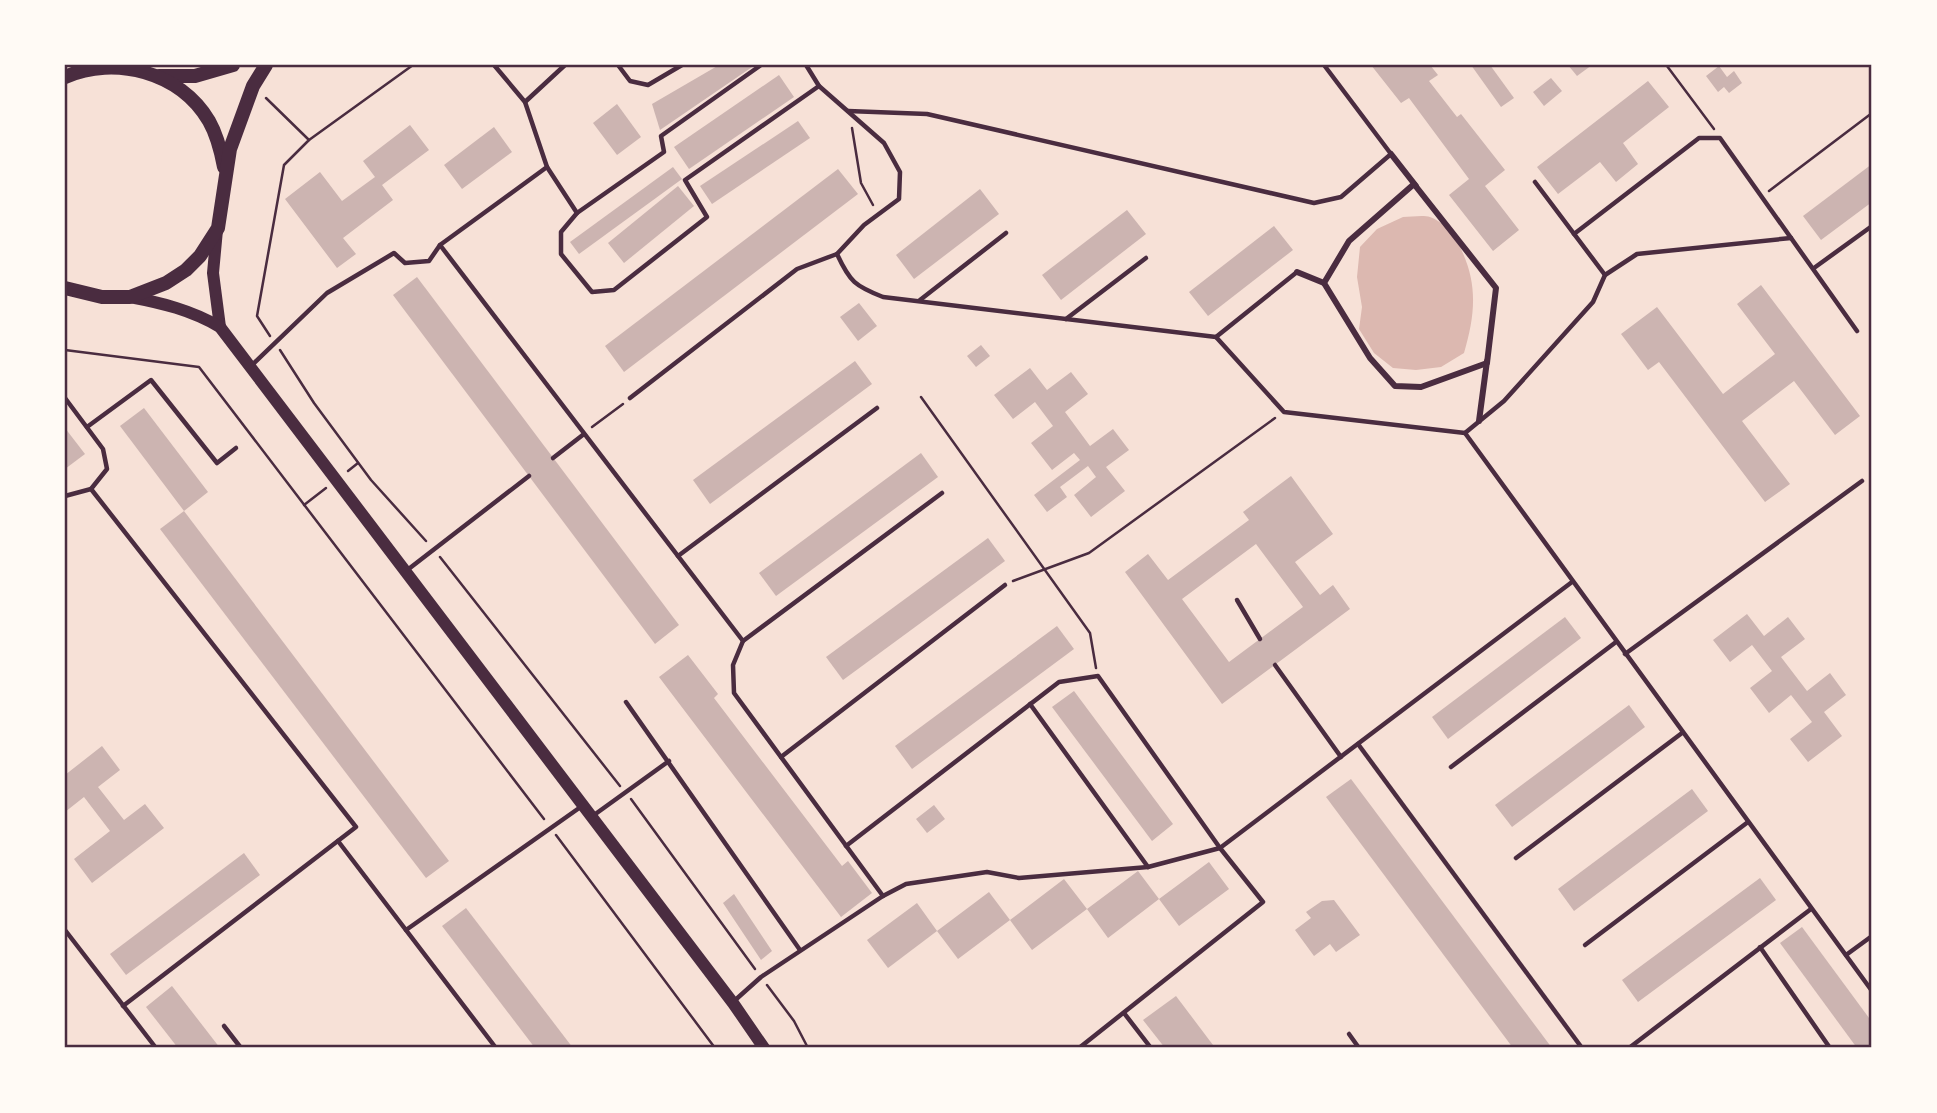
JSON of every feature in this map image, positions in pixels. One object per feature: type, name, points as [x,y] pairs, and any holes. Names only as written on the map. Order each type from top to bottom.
[{"type":"main road","points":[[155,76],[195,76],[233,65]]},
{"type":"main road","points":[[220,327],[213,273],[230,149],[253,86],[266,65]]},
{"type":"main road","points":[[66,75],[92,68],[118,67],[139,70],[155,76],[188,96],[208,120],[220,146],[226,183]]},
{"type":"main road","points":[[130,297],[166,283],[186,270],[200,256],[218,228]]},
{"type":"main road","points":[[65,288],[102,298],[130,297],[168,304],[220,327],[733,1003],[764,1048]]},
{"type":"street","points":[[1391,154],[1496,288],[1479,421]]},
{"type":"street","points":[[1324,283],[1349,240],[1415,184]]},
{"type":"street","points":[[1297,272],[1324,283],[1370,358],[1395,386],[1421,387],[1486,363]]},
{"type":"lane","points":[[494,65],[525,102],[547,167],[577,213]]},
{"type":"lane","points":[[525,102],[565,65]]},
{"type":"lane","points":[[618,65],[630,81],[648,85],[682,65]]},
{"type":"lane","points":[[761,65],[661,136],[664,152],[577,213],[561,232],[561,254],[592,292],[614,290],[707,217],[685,180],[819,86]]},
{"type":"lane","points":[[630,398],[797,269],[837,254],[864,225],[899,199],[900,172],[884,143],[819,86],[806,65]]},
{"type":"lane","points":[[848,111],[927,114],[1314,204],[1341,197],[1391,154],[1324,65]]},
{"type":"lane","points":[[1574,234],[1699,138],[1720,138],[1857,331]]},
{"type":"lane","points":[[250,366],[327,293],[394,253],[405,263],[429,261],[440,245],[547,167]]},
{"type":"lane","points":[[1535,182],[1605,275]]},
{"type":"lane","points":[[1814,268],[1872,226]]},
{"type":"lane","points":[[919,300],[1006,233]]},
{"type":"lane","points":[[837,254],[845,271],[858,288],[883,298],[919,300],[1216,337],[1284,412],[1465,433],[1504,401],[1593,302],[1605,275],[1637,254],[1791,238]]},
{"type":"lane","points":[[440,245],[743,641]]},
{"type":"lane","points":[[1065,319],[1146,258]]},
{"type":"lane","points":[[1216,337],[1297,272]]},
{"type":"lane","points":[[87,427],[151,380],[217,463],[236,448]]},
{"type":"lane","points":[[65,398],[103,449],[107,468],[91,489],[65,496]]},
{"type":"lane","points":[[678,556],[877,408]]},
{"type":"lane","points":[[1465,433],[1872,991]]},
{"type":"lane","points":[[553,458],[584,434]]},
{"type":"lane","points":[[406,571],[529,476]]},
{"type":"lane","points":[[1625,654],[1862,481]]},
{"type":"lane","points":[[91,489],[356,827],[123,1006]]},
{"type":"lane","points":[[883,896],[734,693],[733,665],[743,641],[942,493]]},
{"type":"lane","points":[[733,1003],[761,977],[800,950],[906,884],[987,872],[1018,878],[1148,867],[1220,848],[1572,582]]},
{"type":"lane","points":[[781,757],[1005,585]]},
{"type":"lane","points":[[1237,600],[1260,639]]},
{"type":"lane","points":[[1451,768],[1616,642]]},
{"type":"lane","points":[[1275,665],[1341,757]]},
{"type":"lane","points":[[846,846],[1059,682],[1098,676],[1220,848],[1263,902],[1079,1048]]},
{"type":"lane","points":[[626,702],[800,950]]},
{"type":"lane","points":[[1030,704],[1148,867]]},
{"type":"lane","points":[[1516,858],[1682,733]]},
{"type":"lane","points":[[1358,744],[1582,1048]]},
{"type":"lane","points":[[591,818],[669,761]]},
{"type":"lane","points":[[406,930],[582,805]]},
{"type":"lane","points":[[1585,945],[1748,822]]},
{"type":"lane","points":[[338,841],[496,1048]]},
{"type":"lane","points":[[1629,1048],[1811,909]]},
{"type":"lane","points":[[65,930],[156,1048]]},
{"type":"lane","points":[[1846,955],[1872,936]]},
{"type":"lane","points":[[1760,947],[1830,1048]]},
{"type":"lane","points":[[1124,1013],[1151,1048]]},
{"type":"lane","points":[[224,1026],[241,1048]]},
{"type":"lane","points":[[1349,1034],[1359,1048]]},
{"type":"path","points":[[413,65],[309,140],[284,165],[257,316],[314,403],[371,480],[434,550],[625,792],[794,1021],[808,1048]]},
{"type":"path","points":[[1669,65],[1667,66],[1720,138]]},
{"type":"path","points":[[253,86],[309,140]]},
{"type":"path","points":[[848,111],[861,183],[878,215]]},
{"type":"path","points":[[1762,196],[1872,113]]},
{"type":"path","points":[[65,350],[199,368],[551,828],[715,1048]]},
{"type":"path","points":[[921,397],[1090,633],[1098,676]]},
{"type":"path","points":[[584,434],[630,398]]},
{"type":"path","points":[[1005,585],[1089,553],[1284,412]]},
{"type":"shaded area","points":[[1427,216],[1442,224],[1456,239],[1469,270],[1473,310],[1464,353],[1441,367],[1416,370],[1393,368],[1374,353],[1359,329],[1362,307],[1357,277],[1360,247],[1377,229],[1403,217]]},
{"type":"building","points":[[719,65],[755,65],[660,130],[652,104]]},
{"type":"building","points":[[1371,65],[1430,65],[1438,75],[1429,81],[1457,117],[1461,114],[1505,170],[1485,186],[1519,230],[1493,251],[1449,195],[1469,179],[1409,98],[1401,103]]},
{"type":"building","points":[[1471,65],[1490,65],[1514,98],[1501,107]]},
{"type":"building","points":[[1568,65],[1592,65],[1577,76]]},
{"type":"building","points":[[1719,66],[1727,77],[1734,71],[1742,83],[1729,93],[1724,87],[1718,92],[1706,76]]},
{"type":"building","points":[[779,75],[794,97],[689,169],[674,147]]},
{"type":"building","points":[[1551,78],[1562,91],[1544,106],[1533,92]]},
{"type":"building","points":[[1648,81],[1669,107],[1623,143],[1638,164],[1616,182],[1600,162],[1558,194],[1537,167]]},
{"type":"building","points":[[617,104],[641,137],[617,155],[593,123]]},
{"type":"building","points":[[798,121],[810,138],[712,204],[700,186]]},
{"type":"building","points":[[410,125],[429,150],[382,185],[393,200],[343,238],[356,254],[337,268],[285,199],[320,172],[342,201],[375,177],[363,161]]},
{"type":"building","points":[[494,127],[512,152],[462,189],[444,165]]},
{"type":"building","points":[[1872,164],[1872,202],[1821,240],[1803,216]]},
{"type":"building","points":[[673,167],[682,179],[579,254],[570,242]]},
{"type":"building","points":[[838,169],[858,194],[624,372],[605,346]]},
{"type":"building","points":[[678,186],[694,206],[624,263],[608,243]]},
{"type":"building","points":[[980,189],[999,214],[914,279],[896,255]]},
{"type":"building","points":[[1127,210],[1146,234],[1061,300],[1042,275]]},
{"type":"building","points":[[1274,226],[1293,250],[1208,316],[1189,292]]},
{"type":"building","points":[[417,277],[679,625],[655,644],[393,295]]},
{"type":"building","points":[[1761,285],[1860,416],[1835,435],[1794,381],[1742,421],[1790,484],[1765,502],[1659,362],[1648,370],[1621,334],[1657,307],[1723,394],[1775,354],[1737,304]]},
{"type":"building","points":[[859,303],[877,326],[858,341],[840,317]]},
{"type":"building","points":[[981,345],[990,356],[976,367],[967,356]]},
{"type":"building","points":[[855,361],[872,384],[710,504],[693,480]]},
{"type":"building","points":[[1030,368],[1047,390],[1071,372],[1088,394],[1065,412],[1090,446],[1113,429],[1129,450],[1106,467],[1125,491],[1091,517],[1074,495],[1096,477],[1088,466],[1060,487],[1067,497],[1047,512],[1034,495],[1080,460],[1074,453],[1052,470],[1031,443],[1053,426],[1035,402],[1013,419],[994,395]]},
{"type":"building","points":[[144,408],[208,492],[184,511],[120,426]]},
{"type":"building","points":[[65,428],[85,454],[65,469]]},
{"type":"building","points":[[921,453],[938,477],[776,596],[759,573]]},
{"type":"building","points":[[1291,476],[1333,534],[1295,562],[1320,595],[1333,585],[1350,609],[1222,704],[1125,572],[1148,554],[1168,580],[1249,520],[1243,512]],"holes":[[[1256,544],[1303,607],[1229,662],[1182,599]]]},
{"type":"building","points":[[184,511],[449,861],[426,878],[160,529]]},
{"type":"building","points":[[988,538],[1005,561],[843,680],[826,657]]},
{"type":"building","points":[[1747,614],[1764,636],[1788,617],[1805,639],[1781,657],[1807,691],[1830,673],[1846,695],[1824,712],[1842,736],[1808,762],[1790,739],[1812,722],[1791,695],[1769,713],[1750,688],[1772,671],[1752,645],[1730,662],[1713,640]]},
{"type":"building","points":[[1565,617],[1581,638],[1448,739],[1432,717]]},
{"type":"building","points":[[1057,626],[1074,649],[912,769],[895,746]]},
{"type":"building","points":[[688,655],[718,694],[714,698],[842,866],[848,861],[872,893],[841,917],[659,677]]},
{"type":"building","points":[[1074,691],[1173,824],[1152,841],[1052,707]]},
{"type":"building","points":[[1629,705],[1645,727],[1512,827],[1495,805]]},
{"type":"building","points":[[102,746],[120,770],[98,787],[124,820],[145,804],[164,828],[92,883],[74,859],[110,831],[84,797],[65,812],[65,775]]},
{"type":"building","points":[[1351,779],[1552,1048],[1513,1048],[1326,797]]},
{"type":"building","points":[[1692,789],[1708,811],[1574,911],[1558,889]]},
{"type":"building","points":[[934,805],[945,819],[927,833],[916,819]]},
{"type":"building","points":[[244,853],[260,875],[126,975],[110,954]]},
{"type":"building","points":[[1209,862],[1229,889],[1179,926],[1159,899]]},
{"type":"building","points":[[1138,871],[1159,899],[1108,938],[1087,909]]},
{"type":"building","points":[[1760,878],[1776,900],[1638,1002],[1622,980]]},
{"type":"building","points":[[1064,879],[1087,909],[1032,950],[1010,920]]},
{"type":"building","points":[[989,892],[1010,920],[958,959],[937,931]]},
{"type":"building","points":[[734,894],[772,951],[761,960],[723,903]]},
{"type":"building","points":[[1334,900],[1360,935],[1336,952],[1330,944],[1314,956],[1295,930],[1311,918],[1306,912],[1322,901]]},
{"type":"building","points":[[917,903],[937,931],[888,968],[867,940]]},
{"type":"building","points":[[466,908],[573,1048],[535,1048],[442,926]]},
{"type":"building","points":[[1802,927],[1872,1022],[1872,1048],[1857,1048],[1780,943]]},
{"type":"building","points":[[172,986],[220,1048],[178,1048],[146,1007]]},
{"type":"building","points":[[1176,996],[1215,1048],[1165,1048],[1143,1020]]}]
